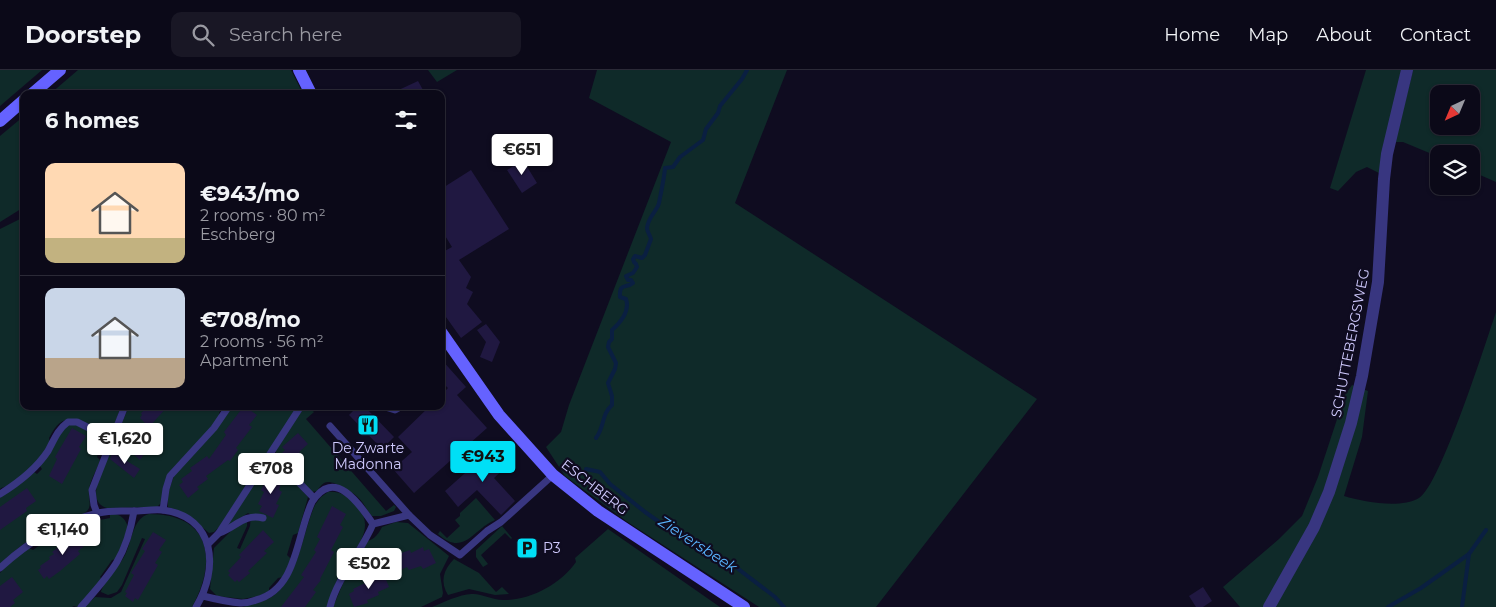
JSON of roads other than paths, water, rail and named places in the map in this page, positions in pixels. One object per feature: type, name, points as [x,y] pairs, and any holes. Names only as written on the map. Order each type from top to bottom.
[{"type":"street","points":[[37,90],[60,70]]},
{"type":"street","points":[[300,70],[309,90]]},
{"type":"street","name":"SCHUTTEBERGSWEG","points":[[1269,607],[1314,527],[1329,492],[1351,423],[1362,376],[1378,282],[1387,154],[1407,70]]},
{"type":"street","points":[[0,121],[20,104]]},
{"type":"street","name":"ESCHBERG","points":[[445,338],[500,415],[553,475],[598,511],[744,607]]},
{"type":"lane","points":[[97,513],[92,490],[124,410]]},
{"type":"lane","points":[[163,510],[170,476],[214,428],[226,410]]},
{"type":"lane","points":[[209,543],[219,534],[298,410]]},
{"type":"lane","points":[[0,494],[22,479],[37,465],[48,451],[59,430],[68,422],[77,422],[113,440]]},
{"type":"lane","points":[[330,426],[409,515],[430,535],[460,555],[487,531],[501,522],[553,475]]},
{"type":"lane","points":[[271,454],[314,498]]},
{"type":"lane","points":[[203,596],[241,605],[264,598],[279,587],[291,567],[314,498],[328,488],[346,491],[357,501],[373,524]]},
{"type":"lane","points":[[0,568],[25,546],[67,523],[97,513],[163,510],[179,514],[190,520],[209,543],[210,562],[203,596],[196,607]]},
{"type":"lane","points":[[81,607],[104,581],[119,560],[130,536],[134,511]]},
{"type":"lane","points":[[330,607],[338,586],[373,524],[409,515]]},
{"type":"lane","points":[[219,534],[227,531],[245,518],[256,516],[262,518]]},
{"type":"waterway","name":"Zieversbeek","points":[[596,438],[606,413],[612,405],[612,396],[608,383],[616,363],[608,347],[612,339],[612,330],[621,320],[627,308],[626,299],[620,297],[620,292],[622,288],[633,283],[626,276],[633,273],[637,267],[633,259],[635,256],[642,258],[645,255],[651,239],[647,229],[659,203],[665,168],[673,167],[680,157],[703,140],[706,129],[718,113],[720,106],[747,70]]},
{"type":"waterway","name":"Zieversbeek","points":[[586,469],[600,472],[610,484],[645,512],[672,531],[733,565],[775,597],[784,607]]},
{"type":"waterway","points":[[1388,607],[1421,588],[1469,554],[1486,530]]},
{"type":"waterway","points":[[1462,607],[1469,554]]},
{"type":"place","name":"De Zwarte Madonna","points":[[368,425]]},
{"type":"place","name":"P3","points":[[527,548]]}]
